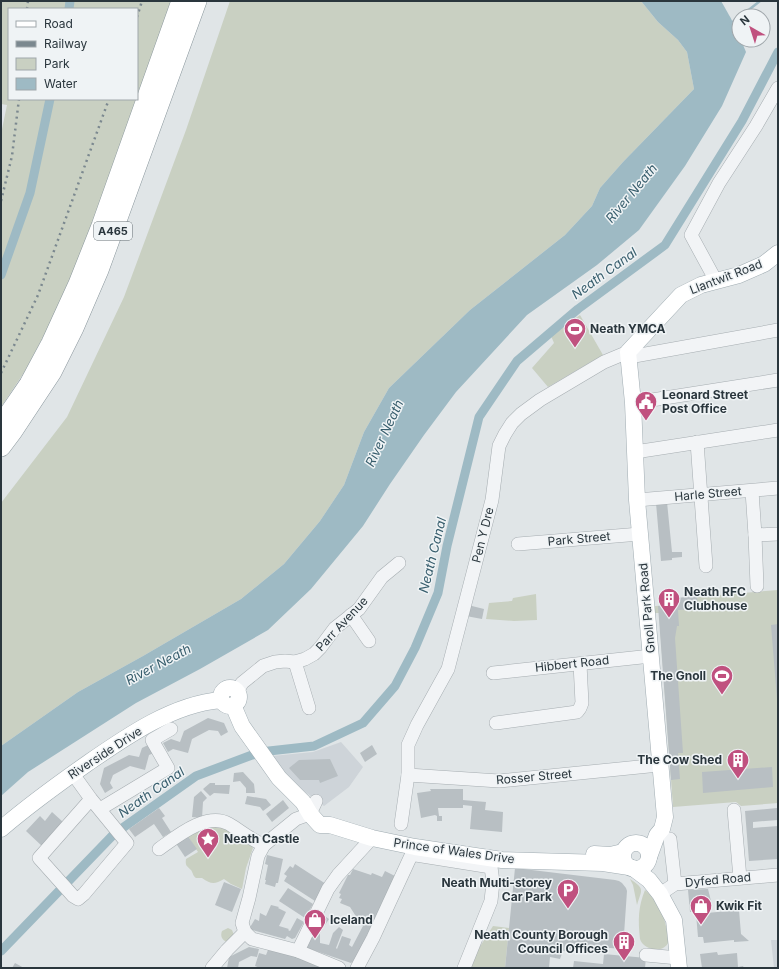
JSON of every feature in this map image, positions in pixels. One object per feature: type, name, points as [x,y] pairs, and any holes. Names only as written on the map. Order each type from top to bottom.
[{"type":"highway","name":"A465","points":[[1,425],[29,384],[52,342],[78,284],[101,226],[181,1]]},
{"type":"highway","name":"A465","points":[[1,447],[52,372],[74,328],[99,270],[197,1]]},
{"type":"main road","name":"Llantwit Road","points":[[628,354],[681,294],[701,285],[739,275],[764,264],[778,253]]},
{"type":"main road","points":[[628,354],[632,403]]},
{"type":"main road","name":"Gnoll Park Road","points":[[632,403],[637,500],[665,816],[662,829],[664,837],[636,861]]},
{"type":"main road","name":"Prince of Wales Drive","points":[[231,699],[242,726],[249,734],[278,778],[303,802],[326,814],[375,830],[416,839],[504,849],[610,855],[636,861]]},
{"type":"main road","name":"Riverside Drive","points":[[1,829],[48,791],[125,739],[153,723],[181,709],[207,702],[231,699]]},
{"type":"main road","name":"Prince of Wales Drive","points":[[313,807],[320,824],[330,825],[413,851],[494,862],[603,863],[636,861]]},
{"type":"main road","points":[[664,837],[640,843],[632,843],[625,848],[660,894],[674,920],[678,963]]},
{"type":"street","points":[[716,281],[691,235],[719,183],[756,126],[778,88]]},
{"type":"street","name":"Pen Y Dre","points":[[401,824],[408,775],[408,745],[417,725],[448,669],[492,500],[499,446],[512,423],[540,400],[604,362],[628,354],[778,330]]},
{"type":"street","points":[[632,403],[778,380]]},
{"type":"street","points":[[635,452],[778,430]]},
{"type":"street","points":[[697,442],[706,566]]},
{"type":"street","name":"Harle Street","points":[[637,500],[778,488]]},
{"type":"street","points":[[752,491],[757,586]]},
{"type":"street","name":"Park Street","points":[[518,544],[640,534]]},
{"type":"street","points":[[755,535],[778,534]]},
{"type":"street","name":"Parr Avenue","points":[[231,699],[242,683],[263,666],[275,662],[295,662],[314,654],[335,628],[359,609],[382,577],[399,563]]},
{"type":"street","points":[[351,615],[370,641]]},
{"type":"street","name":"Hibbert Road","points":[[493,673],[651,656]]},
{"type":"street","points":[[295,662],[309,708]]},
{"type":"street","points":[[496,723],[577,712],[582,703],[580,664]]},
{"type":"street","name":"Riverside Drive","points":[[104,814],[168,768],[152,740],[171,729]]},
{"type":"street","name":"Rosser Street","points":[[408,775],[499,781],[660,765]]},
{"type":"street","points":[[73,774],[91,799],[127,843],[84,894],[78,899],[73,896],[39,858],[91,799]]},
{"type":"street","points":[[313,807],[264,845],[258,856],[250,898],[242,923],[245,932],[252,939],[298,951],[339,968]]},
{"type":"street","points":[[734,810],[740,878]]},
{"type":"street","points":[[159,849],[198,824],[219,820],[228,822],[256,842],[264,845]]},
{"type":"street","name":"Gnoll Park Road","points":[[664,837],[675,884]]},
{"type":"street","points":[[298,951],[328,889],[338,875],[372,838]]},
{"type":"street","points":[[357,968],[374,938],[413,851]]},
{"type":"street","points":[[464,968],[490,901],[494,862]]},
{"type":"street","name":"Dyfed Road","points":[[660,894],[675,884],[778,875]]},
{"type":"street","points":[[212,968],[245,932]]},
{"type":"street","points":[[646,956],[678,963]]},
{"type":"shaded area","points":[[341,742],[363,767],[349,787],[324,806],[296,785],[285,774],[272,756],[313,752]]},
{"type":"shaded area","points":[[771,940],[778,940],[778,968],[774,968]]},
{"type":"green space","points":[[1,1],[174,1],[125,142],[61,303],[25,371],[1,407],[1,134],[7,105],[1,104]]},
{"type":"green space","points":[[230,1],[641,1],[658,22],[678,40],[687,52],[694,89],[623,162],[600,188],[592,206],[565,235],[470,310],[389,388],[364,432],[344,485],[320,521],[284,564],[241,599],[78,692],[1,746],[1,503],[67,417],[124,297],[186,130]]},
{"type":"green space","name":"Neath YMCA","points":[[580,315],[603,355],[548,387],[532,368],[554,343],[551,336]]},
{"type":"green space","name":"The Gnoll","points":[[778,590],[778,803],[741,806],[736,802],[673,807],[659,613],[655,613],[655,606],[671,605],[671,599]]},
{"type":"green space","points":[[536,594],[537,620],[514,621],[486,619],[489,603],[512,601],[513,598]]},
{"type":"green space","points":[[226,825],[253,848],[246,868],[242,889],[224,879],[213,883],[202,878],[196,878],[186,865],[186,859],[198,852],[187,835],[199,828]]},
{"type":"green space","points":[[630,879],[640,887],[641,890],[637,905],[633,885]]},
{"type":"green space","points":[[645,890],[656,901],[662,913],[669,941],[663,948],[649,948],[642,943],[640,939],[639,914]]},
{"type":"green space","points":[[493,926],[509,928],[505,968],[468,968],[472,959]]},
{"type":"green space","points":[[228,928],[232,930],[234,935],[227,942],[221,935],[222,931]]},
{"type":"water","name":"River Neath","points":[[641,1],[721,1],[731,19],[731,48],[744,48],[746,52],[722,106],[685,166],[639,230],[597,265],[527,315],[456,392],[424,435],[363,526],[311,589],[268,630],[200,669],[136,703],[28,772],[1,796],[1,746],[78,692],[241,599],[284,564],[320,521],[344,485],[364,432],[389,388],[470,310],[565,235],[592,206],[600,188],[623,162],[694,89],[687,52],[678,40],[658,22]]},
{"type":"building","points":[[667,502],[672,552],[682,552],[682,557],[661,561],[656,503]]},
{"type":"building","points":[[697,596],[698,609],[678,610],[679,626],[677,626],[675,638],[683,753],[678,753],[680,779],[671,780],[658,606],[676,605],[676,598]]},
{"type":"building","points":[[468,605],[484,609],[482,619],[466,616]]},
{"type":"building","points":[[778,624],[778,699],[777,699],[771,625]]},
{"type":"building","points":[[208,718],[224,723],[228,732],[221,736],[218,731],[209,730],[192,739],[188,753],[173,749],[168,752],[163,743],[171,739],[180,742],[184,731]]},
{"type":"building","points":[[150,744],[154,753],[149,755],[145,770],[130,766],[113,775],[110,783],[113,788],[105,793],[100,784],[104,768],[129,755],[139,757],[142,748]]},
{"type":"building","points":[[372,745],[377,754],[365,762],[360,753]]},
{"type":"building","points":[[330,759],[338,776],[320,783],[319,780],[300,780],[289,768],[299,760]]},
{"type":"building","name":"The Cow Shed","points":[[772,767],[773,787],[703,793],[702,772]]},
{"type":"building","points":[[243,772],[254,784],[255,793],[246,793],[246,788],[240,781],[233,782],[234,773]]},
{"type":"building","points":[[210,783],[215,783],[215,785],[230,785],[229,794],[214,793],[210,796],[203,789]]},
{"type":"building","points":[[430,789],[463,789],[463,800],[486,802],[485,810],[503,812],[502,832],[470,829],[472,806],[463,805],[463,808],[438,808],[439,816],[442,816],[442,821],[437,821],[437,816],[435,815],[421,818],[417,793],[431,791]]},
{"type":"building","points":[[201,791],[207,798],[203,802],[202,818],[192,817],[194,797]]},
{"type":"building","points":[[247,796],[266,799],[271,805],[263,811],[260,807],[245,804]]},
{"type":"building","points":[[283,800],[289,808],[272,822],[266,814]]},
{"type":"building","points":[[159,808],[165,816],[162,818],[171,832],[163,837],[154,824],[135,837],[129,829]]},
{"type":"building","points":[[777,808],[778,820],[753,822],[753,828],[778,826],[778,859],[749,861],[745,811]]},
{"type":"building","points":[[52,812],[63,822],[43,847],[26,831],[40,816],[45,821]]},
{"type":"building","points":[[187,835],[197,849],[185,857],[175,842]]},
{"type":"building","points":[[267,855],[283,859],[278,883],[276,883],[275,887],[265,884],[268,865],[265,864]]},
{"type":"building","points":[[295,864],[326,884],[315,901],[284,881],[287,876],[284,874],[290,866],[293,868]]},
{"type":"building","name":"Neath Multi-storey Car Park","points":[[515,868],[615,880],[622,883],[627,891],[623,949],[584,946],[583,953],[563,951],[560,959],[550,957],[549,968],[505,968]]},
{"type":"building","points":[[353,869],[382,877],[385,871],[395,876],[370,931],[355,960],[351,963],[307,948],[320,913],[329,919],[320,933],[320,943],[329,945],[333,933],[339,927],[343,930],[336,948],[337,949],[342,936],[351,939],[349,945],[352,947],[363,926],[356,921],[357,918],[350,907],[340,903],[342,899],[339,898],[341,894],[339,893],[348,875],[350,875]]},
{"type":"building","points":[[224,882],[241,889],[232,912],[215,905]]},
{"type":"building","points":[[288,888],[313,904],[305,918],[279,901]]},
{"type":"building","points":[[708,889],[711,901],[701,901],[702,904],[711,904],[711,911],[690,912],[688,890]]},
{"type":"building","points":[[271,905],[279,907],[278,908],[286,912],[279,926],[289,929],[288,930],[290,931],[297,918],[304,922],[295,938],[292,939],[287,936],[285,939],[249,929],[255,919],[259,921],[260,913],[266,916]]},
{"type":"building","points":[[739,910],[741,934],[749,941],[734,942],[734,940],[704,943],[703,937],[698,937],[696,914]]},
{"type":"building","points":[[249,947],[259,949],[257,957],[251,956],[239,962],[238,968],[227,968],[229,957]]},
{"type":"building","points":[[268,950],[288,954],[325,968],[260,968],[255,966],[259,953],[266,955]]},
{"type":"building","points":[[717,952],[718,955],[737,953],[738,967],[743,966],[744,968],[702,968],[700,954]]},
{"type":"building","name":"Neath County Borough Council Offices","points":[[604,954],[646,958],[645,968],[573,968],[574,961],[603,964]]},
{"type":"building","points":[[15,963],[24,968],[12,968]]},
{"type":"waterway","points":[[69,8],[70,1]]},
{"type":"waterway","points":[[751,8],[760,1]]},
{"type":"waterway","name":"Neath Canal","points":[[1,951],[114,834],[196,776],[252,755],[269,751],[314,746],[363,723],[395,686],[415,648],[438,593],[447,546],[479,417],[517,361],[578,309],[665,245],[742,121],[778,52]]},
{"type":"waterway","points":[[1,275],[30,193],[50,100]]},
{"type":"railway","points":[[27,8],[28,1]]},
{"type":"railway","points":[[138,14],[142,1]]},
{"type":"railway","points":[[1,201],[12,156],[19,100]]},
{"type":"railway","points":[[1,373],[38,295],[109,100]]},
{"type":"place","name":"Neath YMCA","points":[[575,348]]},
{"type":"place","name":"Leonard Street Post Office","points":[[646,422]]},
{"type":"place","name":"Neath RFC Clubhouse","points":[[669,618]]},
{"type":"place","name":"The Gnoll","points":[[722,696]]},
{"type":"place","name":"The Cow Shed","points":[[738,780]]},
{"type":"place","name":"Neath Castle","points":[[208,858]]},
{"type":"place","name":"Neath Multi-storey Car Park","points":[[568,910]]},
{"type":"place","name":"Kwik Fit","points":[[701,926]]},
{"type":"place","name":"Iceland","points":[[315,940]]},
{"type":"place","name":"Neath County Borough Council Offices","points":[[624,962]]}]
